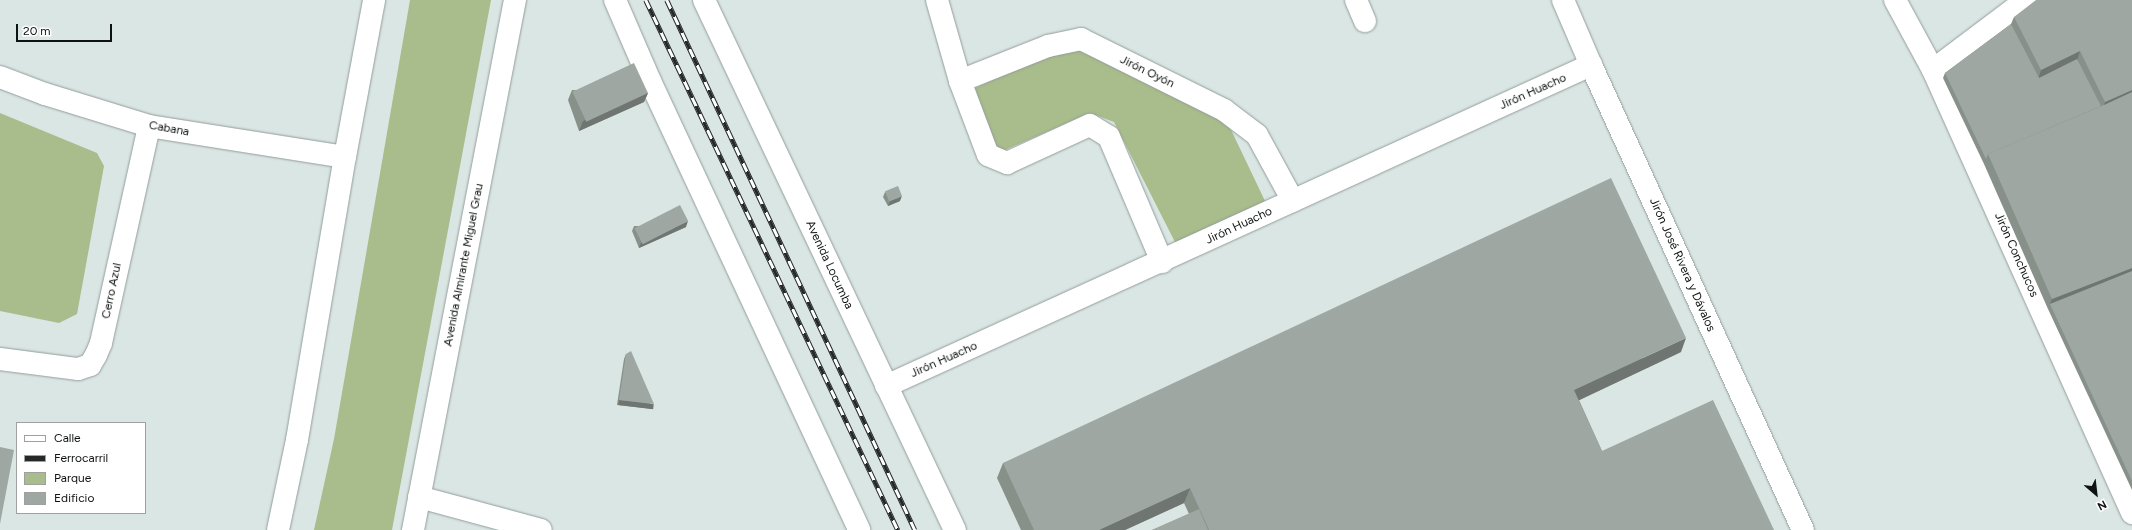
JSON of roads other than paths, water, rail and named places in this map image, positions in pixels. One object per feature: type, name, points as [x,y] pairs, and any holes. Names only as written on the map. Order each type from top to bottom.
[{"type":"street","points":[[278,530],[297,440],[345,157],[374,0]]},
{"type":"street","name":"Avenida Almirante Miguel Grau","points":[[413,530],[515,0]]},
{"type":"street","points":[[615,0],[650,81],[859,530]]},
{"type":"street","name":"Avenida Locumba","points":[[704,0],[955,530]]},
{"type":"street","points":[[936,0],[960,81],[988,155],[1007,162],[1090,125],[1108,137],[1162,262]]},
{"type":"street","points":[[1356,0],[1364,21]]},
{"type":"street","name":"Jirón José Rivera y Dávalos","points":[[1564,0],[1591,65],[1803,530]]},
{"type":"street","name":"Jirón Conchucos","points":[[1895,0],[1932,70],[2132,512]]},
{"type":"street","points":[[1932,70],[2026,0]]},
{"type":"street","name":"Jirón Oyón","points":[[960,81],[1048,46],[1081,39],[1224,110],[1257,135],[1293,200]]},
{"type":"street","name":"Jirón Huacho","points":[[886,386],[1162,262],[1293,200],[1591,65]]},
{"type":"street","name":"Cabana","points":[[0,77],[45,94],[149,126],[345,157]]},
{"type":"street","name":"Cerro Azul","points":[[0,359],[78,369],[90,365],[101,343],[149,126]]},
{"type":"street","points":[[419,497],[541,530]]},
{"type":"railway","points":[[646,0],[898,530]]},
{"type":"railway","points":[[667,0],[915,530]]}]
